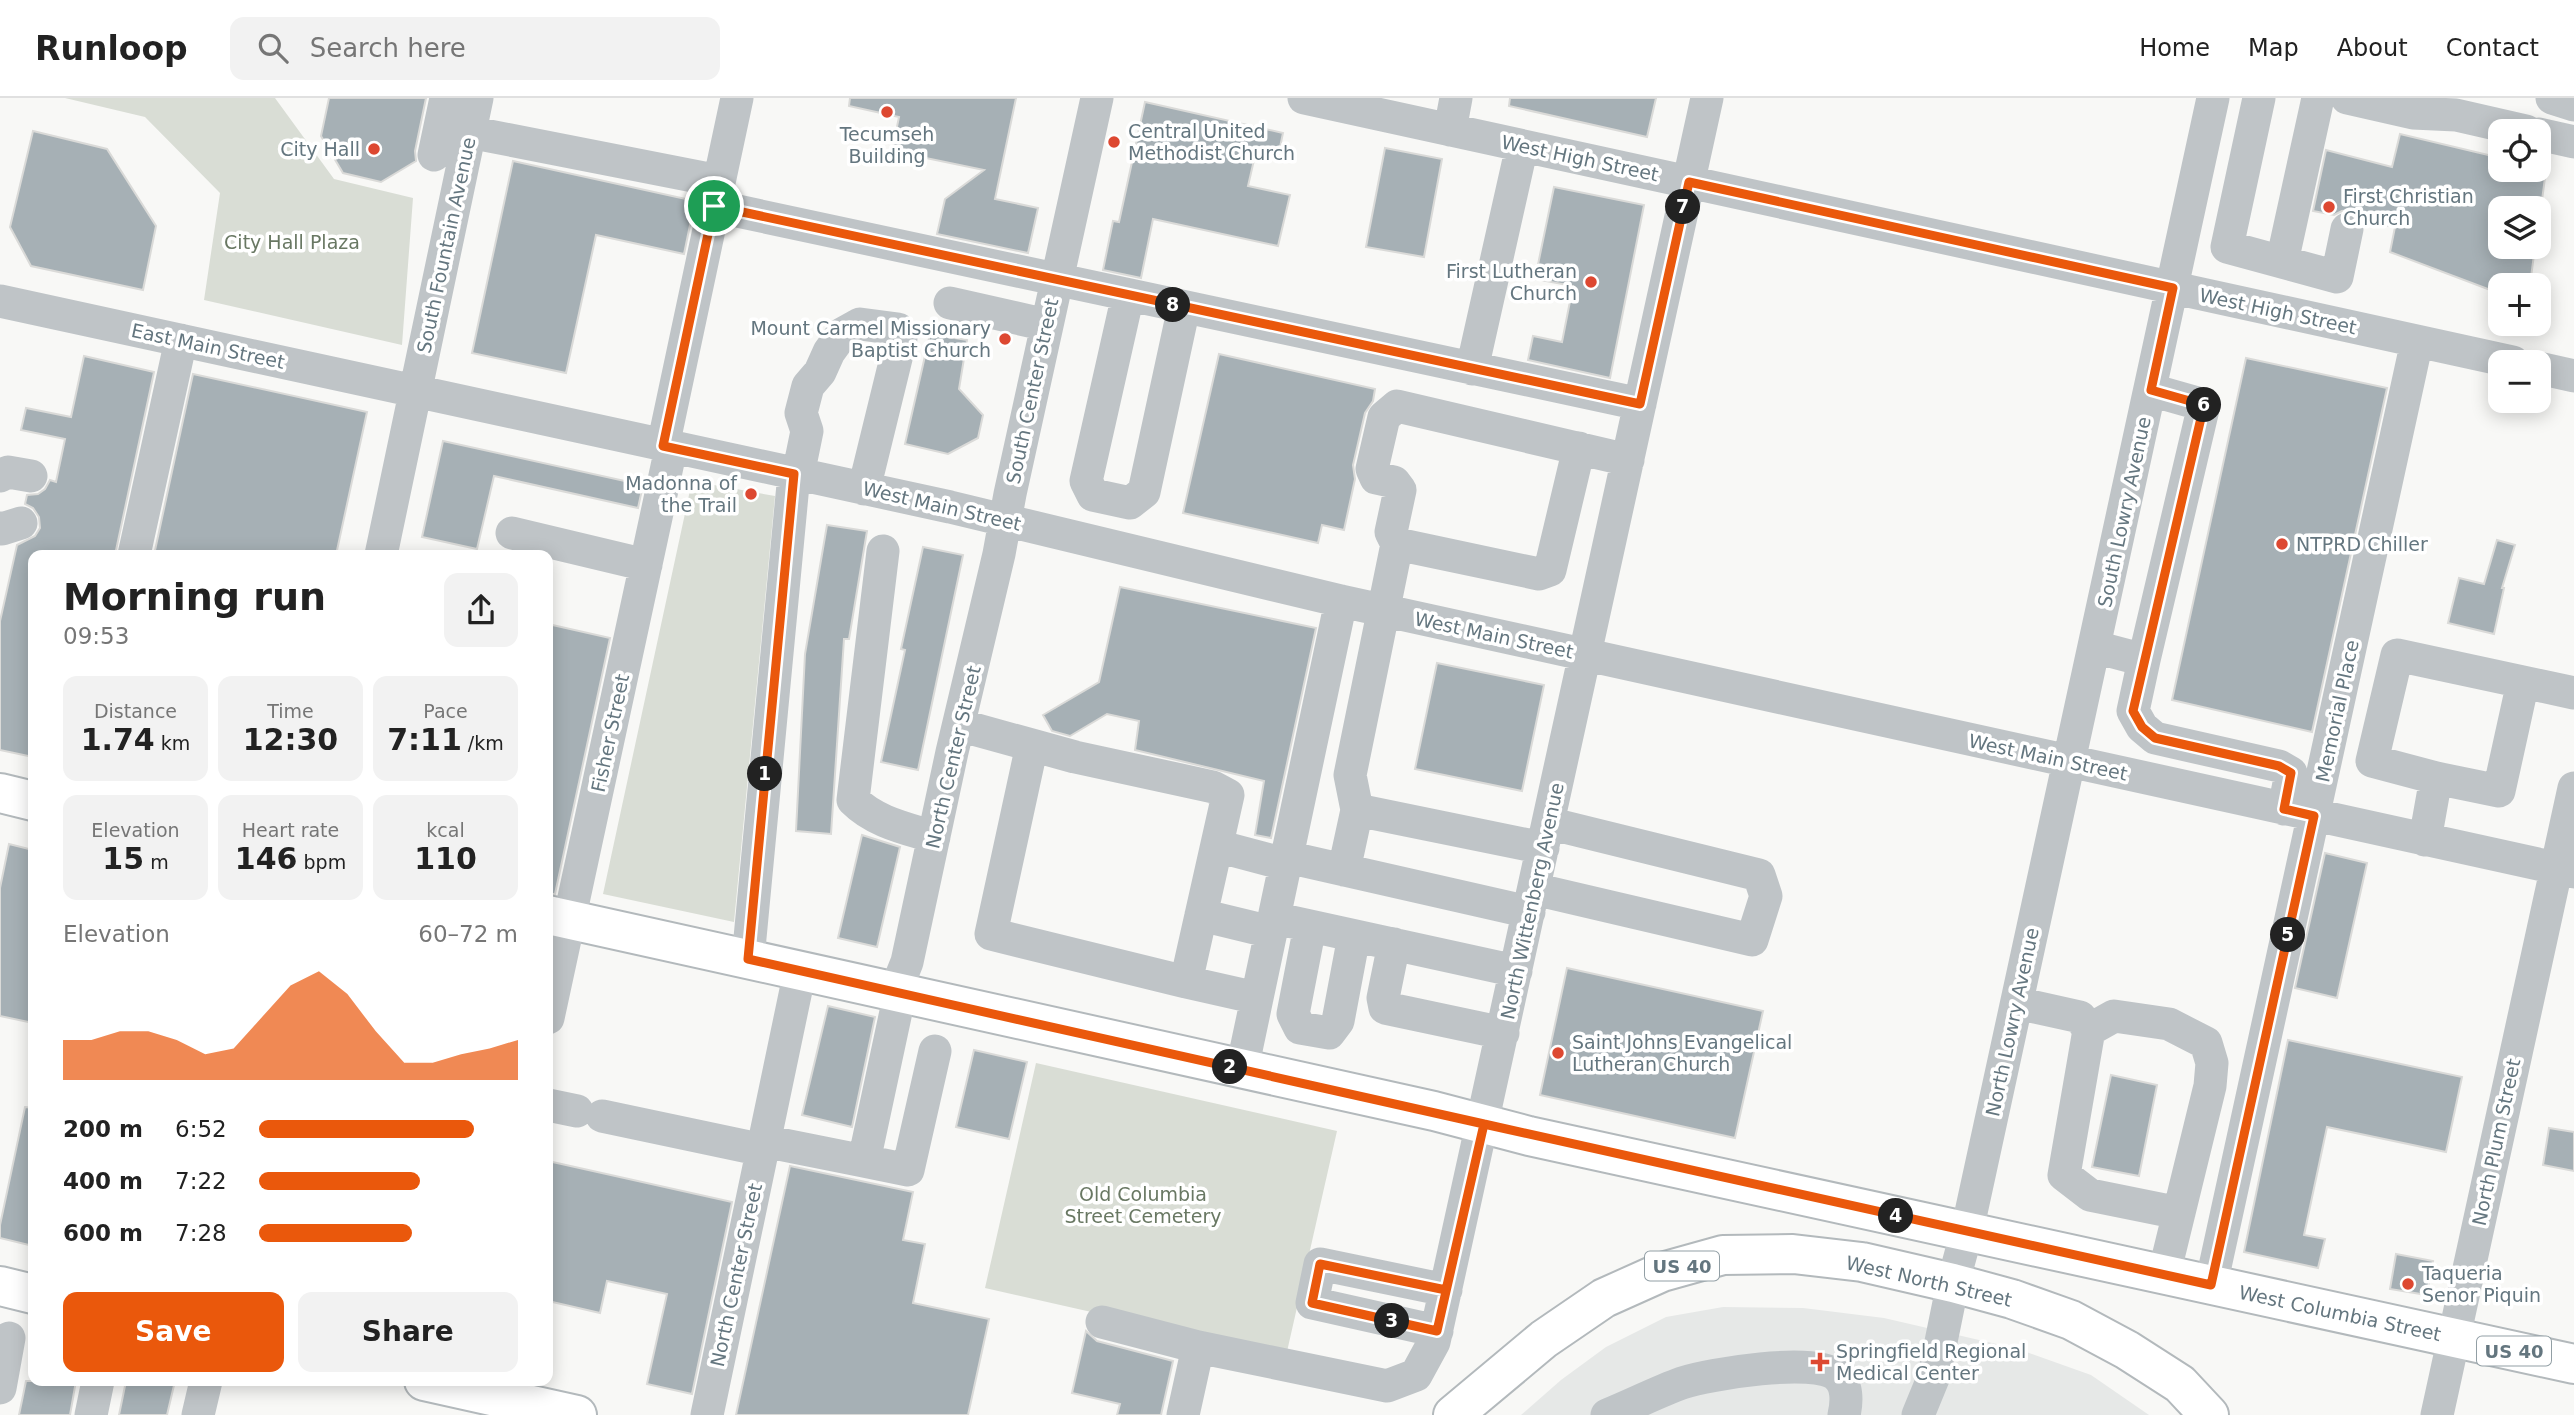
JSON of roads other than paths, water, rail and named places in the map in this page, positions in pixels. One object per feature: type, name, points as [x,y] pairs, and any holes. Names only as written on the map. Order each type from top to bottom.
[{"type":"main road","points":[[0,793],[28,800]]},
{"type":"main road","name":"West Columbia Street","points":[[559,917],[2574,1364]]},
{"type":"main road","name":"West North Street","points":[[1453,1415],[1544,1339],[1604,1298],[1662,1272],[1723,1255],[1793,1254],[1863,1262],[1953,1283],[2071,1320],[2127,1350],[2180,1384],[2209,1415]]},
{"type":"main road","points":[[0,1286],[28,1293]]},
{"type":"main road","points":[[471,1386],[577,1415]]},
{"type":"street","points":[[434,155],[446,98]]},
{"type":"street","name":"South Fountain Avenue","points":[[382,550],[477,98]]},
{"type":"street","name":"Fisher Street","points":[[553,972],[559,917],[646,565],[716,193],[737,98]]},
{"type":"street","name":"South Center Street","points":[[1005,520],[1097,98]]},
{"type":"street","name":"West High Street","points":[[1304,98],[1453,114],[1522,146],[2488,357]]},
{"type":"street","name":"North Wittenberg Avenue","points":[[1102,1322],[1198,1347],[1387,1387],[1416,1375],[1436,1336],[1707,98]]},
{"type":"street","name":"South Lowry Avenue","points":[[2070,761],[2213,98]]},
{"type":"street","points":[[2259,98],[2227,247],[2337,276],[2347,229]]},
{"type":"street","points":[[2282,262],[2318,98]]},
{"type":"street","points":[[2347,98],[2413,113],[2456,115],[2488,122]]},
{"type":"street","points":[[2552,98],[2574,105]]},
{"type":"street","points":[[469,132],[1057,280],[1640,404]]},
{"type":"street","points":[[2551,137],[2574,142]]},
{"type":"street","points":[[1472,369],[1522,146]]},
{"type":"street","points":[[1128,295],[1086,481],[1093,495],[1130,503],[1144,492],[1184,307]]},
{"type":"street","name":"East Main Street","points":[[0,301],[415,392]]},
{"type":"street","points":[[950,303],[1047,325]]},
{"type":"street","points":[[748,959],[796,474],[807,431],[802,413],[808,386],[820,372],[829,352],[842,334],[860,324],[898,329],[901,338],[864,489]]},
{"type":"street","points":[[135,550],[181,340]]},
{"type":"street","name":"Memorial Place","points":[[2211,1285],[2299,812],[2417,341]]},
{"type":"street","points":[[2551,370],[2573,373]]},
{"type":"street","points":[[2151,390],[2204,405],[2133,711],[2142,727],[2155,738],[2279,766],[2291,773],[2299,812]]},
{"type":"street","name":"West Main Street","points":[[415,392],[1005,520],[1342,601],[2565,870]]},
{"type":"street","points":[[1345,870],[1357,810],[1350,775],[1397,544],[1391,532],[1400,490],[1394,482],[1376,478],[1372,470],[1384,417],[1397,406],[1628,460]]},
{"type":"street","points":[[1397,544],[1539,574],[1550,570],[1579,449]]},
{"type":"street","name":"North Center Street","points":[[864,1161],[898,993],[1005,520]]},
{"type":"street","points":[[512,533],[646,565]]},
{"type":"street","points":[[883,551],[853,800],[864,811],[891,824],[934,837]]},
{"type":"street","points":[[1242,1069],[1342,601]]},
{"type":"street","points":[[2095,647],[2144,660]]},
{"type":"street","points":[[2523,682],[2499,791],[2372,761],[2397,655],[2523,682],[2574,693]]},
{"type":"street","points":[[959,725],[1032,745],[1213,787],[1228,795],[1186,982]]},
{"type":"street","points":[[1032,745],[991,934],[1257,998]]},
{"type":"street","name":"North Lowry Avenue","points":[[1934,1376],[2070,761]]},
{"type":"street","points":[[2425,840],[2436,778]]},
{"type":"street","name":"North Plum Street","points":[[2437,1415],[2565,870],[2574,788]]},
{"type":"street","points":[[1217,846],[1286,861],[1531,900],[1752,940],[1766,896],[1759,875],[1546,836],[1357,810]]},
{"type":"street","points":[[1201,915],[1273,925],[1310,926],[1516,971]]},
{"type":"street","points":[[1310,926],[1293,1014],[1300,1028],[1329,1033],[1338,1021],[1354,936]]},
{"type":"street","points":[[1394,944],[1383,998],[1385,1008],[1503,1033]]},
{"type":"street","name":"North Center Street","points":[[706,1415],[800,971]]},
{"type":"street","points":[[2017,1003],[2081,1017],[2089,1030],[2064,1175],[2090,1195],[2179,1213]]},
{"type":"street","points":[[2089,1030],[2114,1016],[2169,1024],[2206,1043],[2212,1063],[2210,1086],[2164,1274]]},
{"type":"street","points":[[576,1111],[908,1170],[935,1051]]},
{"type":"street","points":[[1436,1336],[1312,1303],[1320,1264],[1446,1290]]},
{"type":"street","points":[[0,1388],[9,1338]]},
{"type":"street","points":[[1183,1415],[1198,1347]]},
{"type":"street","points":[[1607,1415],[1683,1383],[1761,1368],[1823,1369],[1837,1375],[1845,1389],[1844,1415]]},
{"type":"street","points":[[1918,1415],[1934,1376]]},
{"type":"street","points":[[1934,1376],[1934,1415]]},
{"type":"street","points":[[91,1415],[97,1386]]},
{"type":"street","points":[[198,1415],[205,1386]]},
{"type":"place","name":"Tecumseh Building","points":[[887,112]]},
{"type":"place","name":"Central United Methodist Church","points":[[1114,142]]},
{"type":"place","name":"City Hall","points":[[374,149]]},
{"type":"place","name":"First Christian Church","points":[[2329,207]]},
{"type":"place","name":"First Lutheran Church","points":[[1591,282]]},
{"type":"place","name":"Mount Carmel Missionary Baptist Church","points":[[1005,339]]},
{"type":"place","name":"Madonna of the Trail","points":[[751,494]]},
{"type":"place","name":"NTPRD Chiller","points":[[2282,544]]},
{"type":"place","name":"Saint Johns Evangelical Lutheran Church","points":[[1558,1053]]},
{"type":"place","name":"Taqueria Senor Piquin","points":[[2408,1284]]},
{"type":"place","name":"Springfield Regional Medical Center","points":[[1820,1362]]},
{"type":"park label","name":"City Hall Plaza","points":[[292,242]]},
{"type":"park label","name":"Old Columbia Street Cemetery","points":[[1143,1205]]}]
